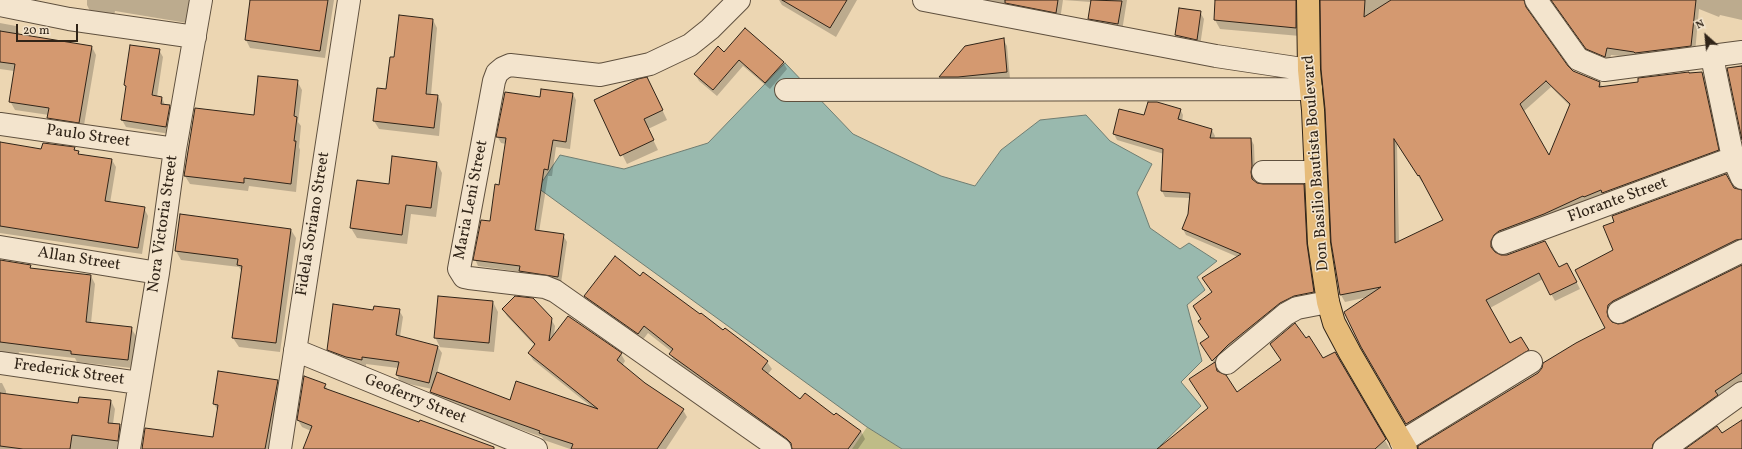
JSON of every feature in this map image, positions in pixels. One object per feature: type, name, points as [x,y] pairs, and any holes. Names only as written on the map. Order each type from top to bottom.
[{"type":"main road","name":"Don Basilio Bautista Boulevard","points":[[1308,0],[1310,80],[1319,243],[1328,302],[1337,329],[1403,446]]},
{"type":"street","name":"Nora Victoria Street","points":[[129,449],[158,273],[175,149],[201,0]]},
{"type":"street","name":"Fidela Soriano Street","points":[[280,449],[349,0]]},
{"type":"street","name":"Maria Leni Street","points":[[739,0],[710,29],[690,45],[650,64],[600,75],[510,65],[497,73],[494,81],[459,268],[464,277],[545,288],[555,291],[780,449]]},
{"type":"street","points":[[924,0],[1216,56],[1310,80]]},
{"type":"street","points":[[1536,0],[1578,59],[1604,70],[1742,52]]},
{"type":"street","points":[[0,5],[69,19],[195,37]]},
{"type":"street","points":[[1712,57],[1733,158],[1742,178]]},
{"type":"street","points":[[786,90],[1310,80]]},
{"type":"street","name":"Paulo Street","points":[[0,124],[175,149]]},
{"type":"street","name":"Florante Street","points":[[1503,243],[1733,158]]},
{"type":"street","points":[[1263,172],[1315,172]]},
{"type":"street","name":"Allan Street","points":[[0,247],[158,273]]},
{"type":"street","points":[[1619,312],[1742,250]]},
{"type":"street","points":[[1227,363],[1286,314],[1297,308],[1328,302]]},
{"type":"street","name":"Geoferry Street","points":[[295,350],[536,449]]},
{"type":"street","points":[[1403,446],[1531,362]]},
{"type":"street","name":"Frederick Street","points":[[0,363],[139,383]]},
{"type":"street","points":[[1664,449],[1742,394]]},
{"type":"shaded area","points":[[867,427],[902,449],[852,449]]},
{"type":"water","points":[[785,63],[853,134],[941,176],[975,186],[1001,150],[1040,120],[1086,115],[1110,141],[1152,164],[1137,193],[1150,228],[1180,249],[1189,243],[1217,261],[1197,277],[1205,290],[1187,305],[1202,361],[1181,382],[1201,406],[1160,446],[1162,449],[902,449],[867,427],[538,188],[560,155],[624,169],[708,143]]},
{"type":"building","points":[[250,0],[328,0],[320,51],[245,40]]},
{"type":"building","points":[[782,0],[847,0],[830,28]]},
{"type":"building","points":[[1005,0],[1058,0],[1056,13],[1005,3]]},
{"type":"building","points":[[1091,0],[1122,1],[1118,24],[1088,19]]},
{"type":"building","points":[[1215,0],[1296,0],[1296,28],[1214,20]]},
{"type":"building","points":[[1320,0],[1365,0],[1364,17],[1391,0],[1524,0],[1526,7],[1568,66],[1573,71],[1600,82],[1599,87],[1638,82],[1638,78],[1689,72],[1702,72],[1719,150],[1602,193],[1601,190],[1584,197],[1583,196],[1544,214],[1499,231],[1494,235],[1491,241],[1491,247],[1495,252],[1501,255],[1507,255],[1545,241],[1559,267],[1567,263],[1577,282],[1550,295],[1539,273],[1486,300],[1510,343],[1521,337],[1529,350],[1406,424],[1361,347],[1344,312],[1381,287],[1340,295],[1331,242],[1325,109],[1321,69]],"holes":[[[1546,81],[1570,104],[1549,155],[1520,104]],[[1394,139],[1418,176],[1419,175],[1443,220],[1395,243]]]},
{"type":"building","points":[[1551,0],[1696,0],[1691,46],[1635,53],[1607,48],[1605,57],[1586,49]]},
{"type":"building","points":[[1179,8],[1201,11],[1197,40],[1175,35]]},
{"type":"building","points":[[399,15],[433,19],[426,94],[438,95],[434,128],[373,121],[377,88],[386,89],[390,57],[394,57]]},
{"type":"building","points":[[745,28],[784,62],[765,83],[739,60],[713,90],[694,74],[718,46],[724,52]]},
{"type":"building","points":[[0,31],[92,46],[79,123],[47,118],[49,108],[9,102],[15,64],[0,62]]},
{"type":"building","points":[[1004,38],[1007,72],[958,77],[939,77],[965,46]]},
{"type":"building","points":[[130,45],[160,49],[152,95],[162,97],[161,104],[170,105],[166,127],[121,120]]},
{"type":"building","points":[[1742,66],[1742,140],[1727,68]]},
{"type":"building","points":[[258,76],[298,80],[294,116],[297,117],[294,141],[296,141],[291,184],[244,178],[244,183],[184,176],[195,108],[254,115]]},
{"type":"building","points":[[647,77],[663,110],[644,119],[654,140],[620,156],[594,100],[638,79]]},
{"type":"building","points":[[541,89],[573,93],[566,142],[553,140],[548,170],[544,169],[535,230],[564,234],[558,277],[519,271],[520,266],[473,260],[481,220],[490,221],[495,184],[499,185],[506,138],[496,137],[505,92],[540,97]]},
{"type":"building","points":[[1148,102],[1157,102],[1181,109],[1178,119],[1212,129],[1210,138],[1251,138],[1251,172],[1252,179],[1257,183],[1304,184],[1307,244],[1314,292],[1294,296],[1280,303],[1228,345],[1212,361],[1200,343],[1209,337],[1198,321],[1201,319],[1193,306],[1212,292],[1202,278],[1241,254],[1182,229],[1188,214],[1190,193],[1161,191],[1163,149],[1113,134],[1119,109],[1144,115]]},
{"type":"building","points":[[0,142],[41,149],[43,143],[75,147],[74,150],[79,151],[78,154],[112,159],[105,201],[145,207],[138,248],[0,226]]},
{"type":"building","points":[[392,156],[437,162],[431,208],[406,205],[402,235],[350,228],[357,180],[389,184]]},
{"type":"building","points":[[1726,174],[1734,188],[1742,190],[1742,239],[1736,240],[1613,301],[1608,305],[1607,312],[1608,317],[1612,322],[1618,324],[1624,323],[1742,265],[1742,373],[1715,391],[1718,395],[1657,439],[1653,444],[1652,449],[1418,449],[1418,446],[1538,373],[1542,368],[1543,363],[1605,328],[1575,270],[1613,250],[1603,226],[1614,222],[1612,216]]},
{"type":"building","points":[[180,214],[291,229],[276,343],[232,338],[242,266],[237,265],[238,259],[175,251]]},
{"type":"building","points":[[615,256],[640,276],[643,272],[700,314],[701,313],[723,330],[725,328],[750,347],[768,361],[762,369],[800,399],[805,393],[834,415],[836,413],[861,431],[848,449],[792,449],[791,443],[787,439],[669,354],[673,349],[644,326],[638,334],[584,296]]},
{"type":"building","points":[[0,260],[31,265],[30,268],[91,275],[86,322],[132,327],[128,360],[71,354],[71,351],[0,342]]},
{"type":"building","points":[[438,296],[493,301],[489,343],[434,338]]},
{"type":"building","points":[[515,296],[533,298],[552,318],[549,341],[568,316],[622,353],[617,360],[645,383],[684,409],[657,449],[571,449],[573,444],[539,433],[540,431],[430,392],[437,372],[510,400],[516,381],[598,409],[528,353],[535,344],[502,309]]},
{"type":"building","points":[[333,304],[373,310],[374,306],[400,309],[396,335],[438,346],[429,383],[396,375],[399,362],[362,357],[362,360],[346,357],[327,350]]},
{"type":"building","points":[[1295,323],[1306,338],[1309,336],[1323,358],[1335,352],[1386,439],[1375,449],[1157,449],[1208,408],[1189,379],[1215,362],[1217,371],[1226,375],[1237,392],[1281,360],[1270,344]]},
{"type":"building","points":[[218,371],[278,380],[265,449],[142,449],[145,428],[213,437],[218,405],[213,404]]},
{"type":"building","points":[[304,376],[326,384],[324,388],[419,422],[420,420],[494,447],[494,449],[303,449],[312,426],[297,420]]},
{"type":"building","points":[[0,393],[78,403],[79,397],[111,400],[108,423],[120,424],[118,441],[72,435],[70,449],[23,449],[0,446]]},
{"type":"building","points":[[1742,420],[1742,449],[1685,449],[1717,426],[1722,433]]}]
